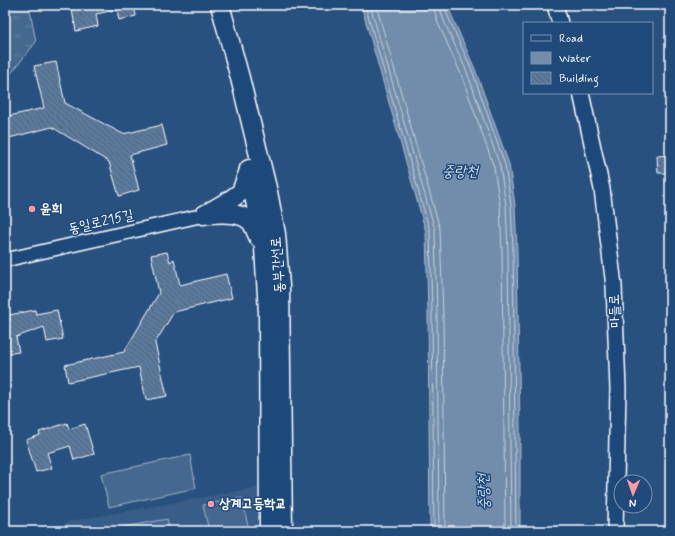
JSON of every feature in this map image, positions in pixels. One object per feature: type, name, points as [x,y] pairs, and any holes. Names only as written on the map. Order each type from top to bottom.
[{"type":"highway","name":"동부간선로","points":[[220,5],[246,101],[268,192],[276,234],[280,286],[283,531]]},
{"type":"highway","points":[[246,101],[249,169],[264,248],[268,344],[269,531]]},
{"type":"highway","points":[[204,215],[241,192],[249,169]]},
{"type":"highway","points":[[204,215],[227,213],[241,216],[250,222],[264,248]]},
{"type":"main road","points":[[555,5],[560,22]]},
{"type":"main road","name":"마들로","points":[[581,94],[602,189],[614,286],[618,389],[615,531]]},
{"type":"street","name":"동일로215길","points":[[5,260],[204,215]]},
{"type":"shaded area","name":"상계고등학교","points":[[260,487],[261,531],[67,531],[66,522]]},
{"type":"green space","points":[[5,5],[29,5],[36,42],[5,81]]},
{"type":"green space","points":[[190,455],[196,488],[109,507],[101,474]]},
{"type":"green space","points":[[242,498],[249,531],[209,531],[203,505]]},
{"type":"green space","points":[[167,519],[170,531],[102,531]]},
{"type":"water","name":"중랑천","points":[[361,5],[447,5],[475,69],[509,164],[515,205],[517,251],[520,531],[430,531],[426,232]]},
{"type":"building","points":[[71,5],[114,5],[115,10],[96,14],[98,26],[76,31]]},
{"type":"building","points":[[116,5],[134,5],[136,16],[119,20]]},
{"type":"building","points":[[56,62],[65,103],[123,134],[162,125],[167,145],[130,155],[139,190],[119,196],[109,162],[52,127],[5,139],[5,117],[44,108],[34,66]]},
{"type":"building","points":[[670,155],[670,173],[658,173],[657,156]]},
{"type":"building","points":[[167,252],[170,262],[174,259],[180,285],[226,274],[232,298],[174,312],[155,343],[167,396],[146,400],[139,367],[68,382],[65,365],[124,352],[159,293],[151,255]]},
{"type":"building","points":[[35,310],[36,314],[57,310],[63,339],[47,342],[44,327],[16,337],[19,352],[5,354],[5,321],[10,320],[9,315]]},
{"type":"building","points":[[67,423],[69,429],[85,424],[94,454],[74,460],[70,446],[47,453],[52,468],[36,472],[26,440],[40,435],[39,432]]},
{"type":"place","name":"윤희","points":[[32,209]]},
{"type":"place","name":"상계고등학교","points":[[211,504]]}]
